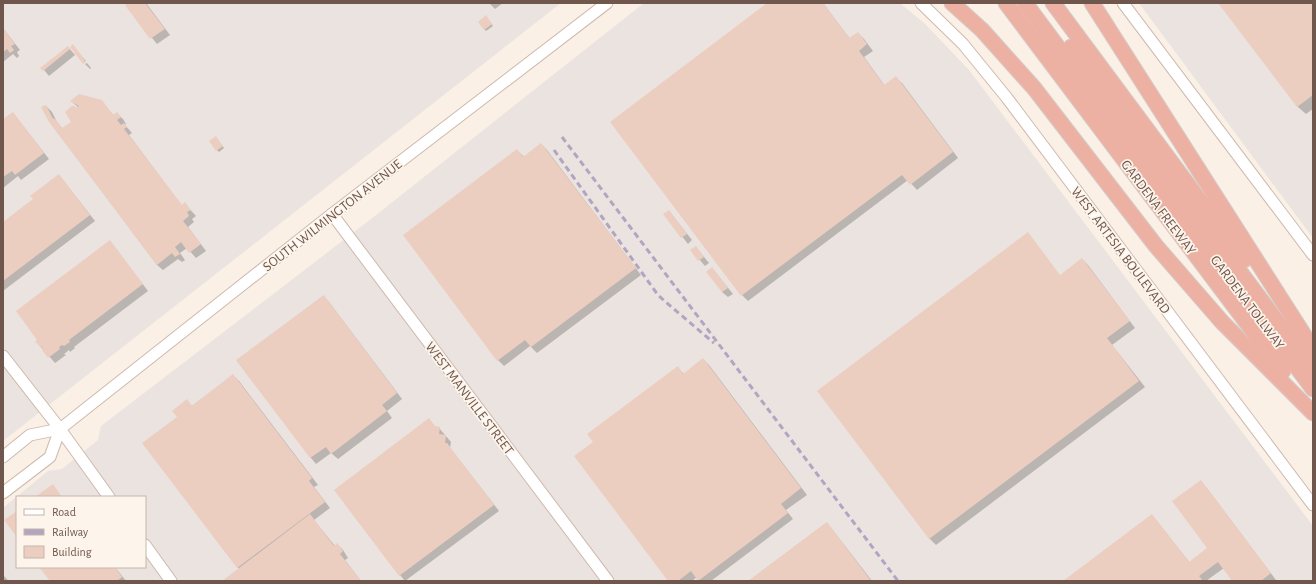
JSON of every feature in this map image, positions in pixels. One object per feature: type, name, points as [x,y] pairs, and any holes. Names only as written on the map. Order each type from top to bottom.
[{"type":"highway","points":[[952,3],[982,30],[1034,88],[1156,246],[1217,316],[1313,413]]},
{"type":"highway","name":"GARDENA FREEWAY","points":[[1006,3],[1313,413]]},
{"type":"highway","name":"GARDENA TOLLWAY","points":[[1025,3],[1313,389]]},
{"type":"highway","name":"GARDENA TOLLWAY","points":[[1037,3],[1313,369]]},
{"type":"highway","points":[[1053,3],[1148,129],[1313,355]]},
{"type":"highway","points":[[1092,3],[1313,349]]},
{"type":"main road","name":"SOUTH WILMINGTON AVENUE","points":[[3,457],[30,435],[60,429],[332,214],[607,3]]},
{"type":"main road","name":"WEST ARTESIA BOULEVARD","points":[[921,3],[963,44],[1007,98],[1313,505]]},
{"type":"main road","points":[[1123,3],[1313,255]]},
{"type":"main road","name":"WEST MANVILLE STREET","points":[[332,214],[608,581]]},
{"type":"main road","points":[[3,356],[60,429],[108,496]]},
{"type":"main road","points":[[3,494],[50,457],[60,429]]},
{"type":"main road","points":[[146,546],[171,581]]},
{"type":"shaded area","points":[[3,3],[561,3],[3,441]]},
{"type":"shaded area","points":[[644,3],[900,3],[924,23],[969,70],[1313,526],[1313,581],[3,581],[3,508],[16,497],[16,568],[146,568],[146,496],[18,496],[48,471],[62,469],[98,440],[101,426],[371,219]]},
{"type":"shaded area","points":[[1139,3],[1313,3],[1313,238]]},
{"type":"building","points":[[128,3],[145,3],[165,29],[150,39],[125,5]]},
{"type":"building","points":[[767,3],[823,3],[849,38],[858,32],[867,44],[859,51],[884,85],[896,76],[953,152],[910,185],[902,175],[741,296],[610,122]]},
{"type":"building","points":[[1218,3],[1313,3],[1313,95],[1297,107]]},
{"type":"building","points":[[486,15],[492,24],[484,30],[478,22]]},
{"type":"building","points":[[3,28],[15,44],[11,46],[14,50],[10,53],[7,49],[3,52]]},
{"type":"building","points":[[73,44],[86,62],[83,64],[70,47]]},
{"type":"building","points":[[68,46],[70,49],[43,71],[40,68]]},
{"type":"building","points":[[79,94],[102,100],[113,115],[117,112],[121,117],[117,120],[121,125],[124,123],[127,127],[124,129],[182,205],[185,202],[191,210],[187,212],[189,216],[183,221],[201,244],[189,253],[181,242],[175,247],[180,254],[175,257],[172,253],[157,265],[49,122],[41,107],[46,105],[53,119],[54,118],[62,128],[71,122],[65,112],[72,106],[75,106],[76,108],[79,106],[70,101]]},
{"type":"building","points":[[13,112],[44,153],[15,175],[12,171],[3,177],[3,119]]},
{"type":"building","points":[[216,136],[223,146],[216,151],[209,141]]},
{"type":"building","points":[[541,143],[636,268],[531,347],[525,340],[497,361],[403,235],[517,149],[523,157]]},
{"type":"building","points":[[59,174],[90,215],[3,281],[3,222],[33,199],[30,196]]},
{"type":"building","points":[[669,210],[687,234],[681,238],[663,214]]},
{"type":"building","points":[[1028,232],[1060,275],[1082,258],[1130,321],[1107,338],[1139,381],[929,539],[817,391]]},
{"type":"building","points":[[110,240],[143,284],[69,340],[70,342],[59,347],[60,349],[48,358],[16,311]]},
{"type":"building","points":[[696,246],[704,257],[698,261],[690,250]]},
{"type":"building","points":[[712,267],[728,288],[722,292],[706,272]]},
{"type":"building","points":[[324,295],[397,393],[382,405],[387,411],[331,454],[326,447],[310,458],[236,360]]},
{"type":"building","points":[[703,358],[801,488],[781,504],[788,513],[698,581],[691,571],[678,581],[668,581],[574,456],[593,442],[587,434],[678,366],[683,374]]},
{"type":"building","points":[[233,374],[312,478],[309,481],[325,502],[237,568],[142,443],[177,417],[172,411],[187,399],[192,406]]},
{"type":"building","points":[[429,418],[435,426],[440,427],[439,434],[446,435],[445,443],[447,443],[494,505],[399,576],[334,490]]},
{"type":"building","points":[[1201,480],[1271,573],[1261,581],[1232,581],[1218,562],[1199,576],[1203,581],[1063,581],[1152,514],[1189,562],[1207,548],[1172,501]]},
{"type":"building","points":[[53,484],[61,496],[36,496]]},
{"type":"building","points":[[16,512],[16,536],[4,520]]},
{"type":"building","points":[[310,514],[334,546],[337,543],[343,551],[340,554],[361,581],[222,581]]},
{"type":"building","points":[[827,522],[871,581],[748,581]]},
{"type":"building","points":[[40,568],[116,568],[122,577],[117,581],[50,581]]},
{"type":"railway","points":[[562,137],[898,581]]},
{"type":"railway","points":[[554,150],[658,295],[714,343]]}]
